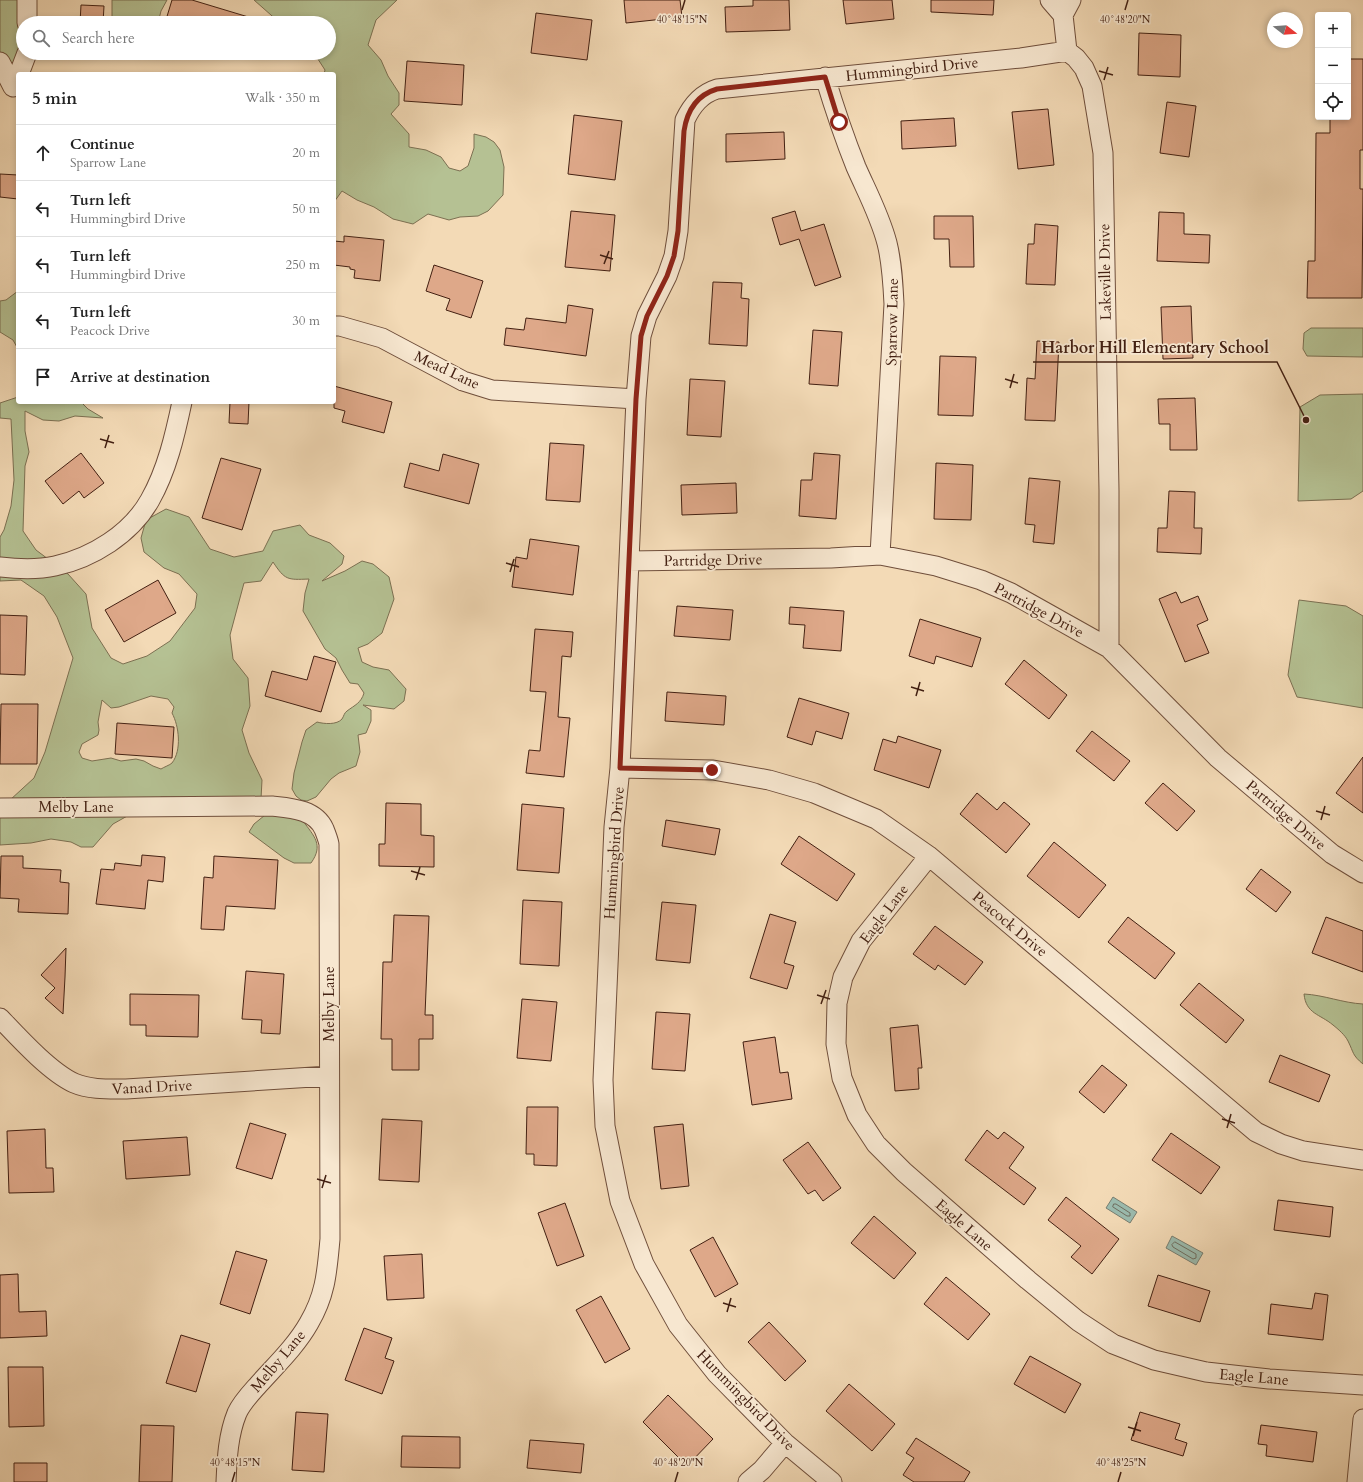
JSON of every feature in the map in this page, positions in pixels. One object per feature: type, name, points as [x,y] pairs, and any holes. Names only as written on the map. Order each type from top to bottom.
[{"type":"street","points":[[27,0],[27,16]]},
{"type":"street","points":[[1050,0],[1067,7],[1067,51]]},
{"type":"street","name":"Hummingbird Drive","points":[[832,1482],[785,1443],[716,1374],[678,1325],[644,1264],[620,1201],[605,1126],[602,1080],[614,827],[620,768],[636,399],[641,336],[644,326],[669,272],[674,256],[678,231],[685,120],[690,109],[709,91],[825,77],[1021,58],[1067,51]]},
{"type":"street","name":"Lakeville Drive","points":[[1067,51],[1076,58],[1084,68],[1092,86],[1103,153],[1109,490],[1109,648]]},
{"type":"street","points":[[18,72],[24,60]]},
{"type":"street","points":[[0,62],[14,82]]},
{"type":"street","name":"Sparrow Lane","points":[[825,77],[839,122],[881,224],[887,242],[892,268],[894,304],[880,555]]},
{"type":"street","name":"Mead Lane","points":[[336,326],[382,338],[463,381],[492,390],[636,399]]},
{"type":"street","points":[[0,567],[35,568],[72,562],[88,555],[121,534],[138,518],[150,501],[165,467],[176,431],[182,404]]},
{"type":"street","name":"Partridge Drive","points":[[629,561],[831,558],[880,555],[936,566],[981,580],[1012,592],[1109,648],[1218,758],[1332,854],[1363,873]]},
{"type":"street","name":"Peacock Drive","points":[[620,768],[712,770],[769,780],[814,793],[876,819],[929,856],[1256,1132],[1280,1144],[1303,1151],[1363,1160]]},
{"type":"street","name":"Melby Lane","points":[[0,808],[272,806],[302,810],[314,816],[324,827],[329,844],[330,1238],[326,1280],[324,1290],[309,1324],[295,1344],[246,1398],[238,1412],[230,1440],[227,1458],[226,1482]]},
{"type":"street","name":"Eagle Lane","points":[[929,856],[861,941],[843,977],[837,1003],[836,1044],[842,1078],[857,1115],[876,1144],[904,1172],[1028,1280],[1078,1321],[1113,1344],[1154,1360],[1206,1372],[1269,1379],[1363,1384]]},
{"type":"street","name":"Vanad Drive","points":[[0,1018],[22,1041],[57,1072],[75,1083],[87,1086],[126,1089],[329,1076]]},
{"type":"street","points":[[1358,1482],[1363,1419]]},
{"type":"street","points":[[748,1482],[762,1470],[785,1443]]},
{"type":"green space","points":[[0,0],[27,0],[24,16],[16,16],[16,60],[22,60],[19,72],[16,72],[0,62]]},
{"type":"green space","points":[[112,0],[167,0],[160,16],[112,16]]},
{"type":"green space","points":[[254,0],[397,0],[376,20],[368,45],[381,60],[388,76],[399,93],[399,105],[391,114],[409,134],[409,147],[426,150],[441,157],[449,168],[460,171],[468,166],[474,148],[474,134],[486,137],[494,142],[500,150],[504,167],[503,195],[488,211],[478,216],[460,217],[449,220],[428,214],[413,224],[393,219],[374,207],[357,200],[342,191],[336,199],[336,72],[324,72],[325,70],[319,60],[336,60],[336,16],[272,16]]},
{"type":"green space","points":[[16,292],[16,345],[13,340],[0,332],[0,301],[6,300]]},
{"type":"green space","points":[[1311,328],[1363,328],[1363,357],[1307,356],[1303,349],[1304,333]]},
{"type":"green space","points":[[1363,394],[1363,491],[1351,499],[1298,501],[1300,407],[1320,395]]},
{"type":"green space","points":[[16,398],[16,404],[83,404],[88,409],[103,418],[75,416],[59,421],[43,420],[25,411],[25,431],[29,452],[25,466],[23,531],[36,550],[68,574],[86,594],[92,628],[111,658],[123,664],[147,656],[170,641],[195,608],[197,594],[179,574],[164,568],[144,552],[141,538],[146,520],[166,509],[189,517],[210,549],[234,557],[263,551],[273,531],[300,525],[309,535],[330,543],[344,556],[342,564],[322,581],[345,571],[362,561],[373,564],[389,577],[394,599],[382,633],[368,644],[358,648],[362,662],[373,667],[389,670],[406,689],[404,701],[394,709],[363,705],[371,710],[371,721],[366,733],[358,735],[360,752],[356,766],[339,773],[331,779],[316,797],[307,801],[301,800],[296,796],[292,789],[294,773],[306,730],[317,722],[330,724],[340,721],[346,712],[359,702],[364,693],[358,684],[350,683],[336,658],[325,649],[303,611],[305,593],[309,579],[287,578],[273,562],[261,581],[244,583],[230,635],[233,659],[248,678],[250,706],[242,730],[249,753],[262,780],[261,799],[161,797],[113,824],[93,847],[81,847],[71,842],[51,839],[31,843],[0,845],[0,805],[10,800],[34,778],[45,752],[73,658],[57,617],[44,596],[21,580],[0,581],[0,537],[4,530],[11,506],[14,480],[11,419],[0,418],[0,403]],"holes":[[[151,696],[168,699],[174,707],[172,713],[178,731],[178,745],[175,758],[171,764],[161,769],[136,759],[121,761],[111,758],[92,761],[82,758],[79,752],[82,744],[98,735],[98,722],[102,700],[111,708],[119,707]]]},
{"type":"green space","points":[[1299,600],[1346,606],[1363,616],[1363,708],[1297,697],[1288,675]]},
{"type":"green space","points":[[270,811],[303,821],[314,836],[317,846],[315,857],[311,863],[294,863],[284,858],[249,832],[254,824]]},
{"type":"green space","points":[[1304,994],[1363,1004],[1363,1064],[1355,1056],[1347,1039],[1341,1032],[1311,1010],[1305,1001]]},
{"type":"water","points":[[1113,1197],[1137,1212],[1130,1223],[1106,1208]]},
{"type":"water","points":[[1172,1236],[1203,1253],[1196,1265],[1166,1248]]},
{"type":"building","points":[[172,0],[192,0],[245,16],[167,16]]},
{"type":"building","points":[[624,0],[680,0],[682,17],[626,23]]},
{"type":"building","points":[[753,0],[789,0],[790,30],[726,32],[725,7],[753,6]]},
{"type":"building","points":[[843,0],[892,0],[894,19],[846,24]]},
{"type":"building","points":[[931,0],[994,0],[993,15],[931,12]]},
{"type":"building","points":[[81,5],[104,6],[103,16],[80,16]]},
{"type":"building","points":[[536,13],[592,20],[587,60],[531,53]]},
{"type":"building","points":[[1139,33],[1181,35],[1180,77],[1138,75]]},
{"type":"building","points":[[1351,59],[1363,59],[1363,150],[1360,150],[1360,189],[1363,189],[1362,298],[1307,298],[1308,261],[1315,261],[1316,133],[1330,133],[1330,120],[1351,120]]},
{"type":"building","points":[[407,61],[464,65],[462,105],[404,101]]},
{"type":"building","points":[[1167,102],[1196,106],[1189,157],[1160,153]]},
{"type":"building","points":[[1048,109],[1054,165],[1018,169],[1012,112]]},
{"type":"building","points":[[574,115],[622,121],[615,180],[568,174]]},
{"type":"building","points":[[954,118],[956,146],[902,149],[901,121]]},
{"type":"building","points":[[784,132],[785,159],[726,162],[726,134]]},
{"type":"building","points":[[0,174],[16,175],[16,199],[0,197]]},
{"type":"building","points":[[571,211],[615,215],[610,271],[565,267]]},
{"type":"building","points":[[795,211],[801,231],[824,224],[841,277],[815,286],[799,239],[780,245],[772,218]]},
{"type":"building","points":[[1159,212],[1184,213],[1184,234],[1210,235],[1209,263],[1157,261]]},
{"type":"building","points":[[934,216],[973,216],[974,267],[950,267],[949,239],[934,239]]},
{"type":"building","points":[[1035,224],[1058,226],[1055,285],[1026,284],[1028,244],[1034,244]]},
{"type":"building","points":[[344,236],[384,240],[380,281],[354,278],[355,270],[350,269],[350,267],[336,265],[336,241],[344,242]]},
{"type":"building","points":[[434,265],[483,281],[471,318],[446,310],[450,299],[426,291]]},
{"type":"building","points":[[713,282],[742,283],[741,298],[749,299],[747,346],[709,344]]},
{"type":"building","points":[[568,305],[593,309],[586,356],[504,345],[506,328],[524,330],[526,318],[566,323]]},
{"type":"building","points":[[1191,306],[1193,358],[1163,359],[1161,307]]},
{"type":"building","points":[[813,330],[842,332],[838,386],[809,384]]},
{"type":"building","points":[[1037,341],[1059,342],[1055,421],[1025,420],[1027,378],[1035,379]]},
{"type":"building","points":[[940,356],[976,357],[973,416],[938,415]]},
{"type":"building","points":[[690,379],[725,381],[721,437],[687,435]]},
{"type":"building","points":[[336,387],[392,402],[384,433],[342,422],[345,411],[334,408],[334,404],[336,404]]},
{"type":"building","points":[[1195,398],[1197,450],[1170,450],[1170,424],[1159,424],[1158,399]]},
{"type":"building","points":[[230,404],[249,404],[248,424],[229,423]]},
{"type":"building","points":[[550,443],[584,445],[580,502],[546,500]]},
{"type":"building","points":[[81,453],[104,483],[84,498],[79,491],[63,504],[45,481]]},
{"type":"building","points":[[814,453],[840,455],[836,519],[799,516],[801,480],[812,480]]},
{"type":"building","points":[[443,454],[479,464],[469,504],[404,487],[410,463],[439,471]]},
{"type":"building","points":[[221,458],[261,469],[242,530],[202,518]]},
{"type":"building","points":[[936,463],[973,465],[971,520],[934,519]]},
{"type":"building","points":[[1029,478],[1060,481],[1054,544],[1033,542],[1035,525],[1025,524]]},
{"type":"building","points":[[736,483],[737,513],[682,515],[681,485]]},
{"type":"building","points":[[1169,491],[1195,492],[1194,528],[1202,528],[1201,554],[1157,552],[1158,528],[1167,528]]},
{"type":"building","points":[[530,539],[579,546],[573,595],[512,587],[516,557],[527,559]]},
{"type":"building","points":[[158,580],[176,613],[124,642],[105,610]]},
{"type":"building","points":[[1176,592],[1181,603],[1198,596],[1208,620],[1197,625],[1209,653],[1185,662],[1159,599]]},
{"type":"building","points":[[677,606],[733,610],[730,640],[674,636]]},
{"type":"building","points":[[790,607],[844,611],[841,651],[803,648],[805,625],[789,624]]},
{"type":"building","points":[[0,615],[27,616],[25,675],[0,674]]},
{"type":"building","points":[[920,619],[981,638],[972,667],[936,656],[934,664],[909,656]]},
{"type":"building","points":[[535,629],[573,632],[571,657],[562,656],[558,717],[570,718],[564,777],[526,773],[529,750],[540,751],[546,692],[530,691]]},
{"type":"building","points":[[314,656],[336,662],[321,712],[265,696],[272,671],[307,680]]},
{"type":"building","points":[[1024,660],[1067,695],[1049,719],[1005,684]]},
{"type":"building","points":[[667,692],[726,696],[724,725],[665,721]]},
{"type":"building","points":[[799,698],[849,713],[842,739],[816,731],[812,745],[787,737]]},
{"type":"building","points":[[1,704],[38,704],[37,764],[0,764]]},
{"type":"building","points":[[117,723],[174,727],[172,758],[115,754]]},
{"type":"building","points":[[1092,731],[1130,761],[1114,781],[1076,751]]},
{"type":"building","points":[[898,736],[941,750],[929,788],[874,770],[883,739],[896,743]]},
{"type":"building","points":[[1363,757],[1363,813],[1336,793]]},
{"type":"building","points":[[1163,783],[1195,811],[1177,831],[1145,803]]},
{"type":"building","points":[[977,793],[997,810],[1004,802],[1030,824],[1006,853],[960,814]]},
{"type":"building","points":[[386,803],[421,804],[421,835],[434,836],[434,867],[379,866],[379,844],[385,844]]},
{"type":"building","points":[[522,804],[564,808],[559,873],[517,870]]},
{"type":"building","points":[[666,820],[720,829],[715,855],[662,846]]},
{"type":"building","points":[[799,836],[855,874],[837,901],[781,864]]},
{"type":"building","points":[[1054,842],[1106,885],[1079,918],[1027,876]]},
{"type":"building","points":[[142,855],[165,857],[163,882],[148,880],[145,909],[96,904],[101,869],[114,870],[115,863],[141,866]]},
{"type":"building","points":[[1,856],[23,856],[23,868],[61,870],[60,882],[69,883],[68,914],[18,912],[19,899],[0,898]]},
{"type":"building","points":[[214,856],[278,860],[275,909],[226,906],[224,930],[201,929],[204,877],[213,878]]},
{"type":"building","points":[[1261,869],[1291,892],[1276,912],[1246,889]]},
{"type":"building","points":[[523,900],[562,902],[559,966],[520,964]]},
{"type":"building","points":[[662,902],[696,905],[690,963],[656,960]]},
{"type":"building","points":[[770,914],[796,922],[784,963],[794,966],[787,989],[750,978]]},
{"type":"building","points":[[394,915],[429,916],[425,1015],[433,1015],[433,1039],[419,1039],[419,1070],[392,1070],[392,1039],[381,1039],[383,962],[392,962]]},
{"type":"building","points":[[1128,917],[1175,953],[1155,979],[1108,942]]},
{"type":"building","points":[[1326,917],[1363,931],[1363,972],[1312,953]]},
{"type":"building","points":[[935,926],[983,962],[965,985],[938,965],[935,970],[913,954]]},
{"type":"building","points":[[66,948],[63,1014],[45,998],[55,988],[41,975]]},
{"type":"building","points":[[246,971],[284,974],[280,1034],[261,1033],[262,1020],[242,1019]]},
{"type":"building","points":[[1199,983],[1244,1020],[1226,1043],[1180,1005]]},
{"type":"building","points":[[130,994],[199,995],[198,1037],[146,1036],[146,1025],[130,1025]]},
{"type":"building","points":[[522,999],[557,1002],[551,1061],[517,1058]]},
{"type":"building","points":[[656,1012],[690,1014],[685,1071],[652,1069]]},
{"type":"building","points":[[918,1025],[922,1068],[918,1068],[919,1089],[895,1091],[890,1028]]},
{"type":"building","points":[[775,1037],[780,1073],[788,1072],[792,1099],[752,1105],[743,1042]]},
{"type":"building","points":[[1280,1055],[1330,1075],[1319,1102],[1269,1082]]},
{"type":"building","points":[[1102,1065],[1127,1085],[1104,1113],[1079,1092]]},
{"type":"building","points":[[527,1107],[558,1107],[557,1166],[534,1165],[534,1154],[526,1154]]},
{"type":"building","points":[[382,1119],[422,1121],[419,1182],[379,1180]]},
{"type":"building","points":[[250,1123],[286,1134],[272,1179],[236,1168]]},
{"type":"building","points":[[683,1124],[689,1186],[661,1189],[654,1127]]},
{"type":"building","points":[[45,1129],[46,1168],[53,1168],[54,1192],[9,1193],[7,1131]]},
{"type":"building","points":[[987,1130],[998,1139],[1004,1132],[1024,1147],[1009,1168],[1036,1188],[1024,1205],[965,1160]]},
{"type":"building","points":[[1171,1133],[1220,1167],[1201,1194],[1152,1160]]},
{"type":"building","points":[[187,1137],[190,1175],[126,1179],[123,1141]]},
{"type":"building","points":[[808,1142],[841,1188],[823,1201],[815,1190],[808,1194],[783,1160]]},
{"type":"building","points":[[1066,1197],[1119,1239],[1092,1274],[1071,1257],[1081,1246],[1048,1220]]},
{"type":"building","points":[[1278,1200],[1333,1207],[1330,1237],[1274,1230]]},
{"type":"building","points":[[565,1203],[584,1256],[557,1266],[538,1213]]},
{"type":"building","points":[[874,1216],[916,1253],[894,1279],[851,1243]]},
{"type":"building","points":[[713,1237],[738,1284],[715,1297],[690,1250]]},
{"type":"building","points":[[236,1251],[267,1260],[250,1314],[220,1304]]},
{"type":"building","points":[[422,1254],[424,1298],[387,1300],[384,1256]]},
{"type":"building","points":[[18,1274],[19,1312],[46,1311],[47,1336],[0,1338],[0,1275]]},
{"type":"building","points":[[1158,1275],[1210,1291],[1200,1322],[1148,1306]]},
{"type":"building","points":[[946,1277],[990,1314],[968,1340],[924,1304]]},
{"type":"building","points":[[1315,1293],[1328,1295],[1323,1340],[1268,1334],[1271,1304],[1312,1309]]},
{"type":"building","points":[[601,1296],[630,1349],[605,1363],[576,1310]]},
{"type":"building","points":[[769,1322],[806,1361],[785,1381],[748,1342]]},
{"type":"building","points":[[364,1328],[392,1338],[385,1358],[394,1361],[382,1394],[345,1380]]},
{"type":"building","points":[[181,1335],[210,1344],[196,1392],[166,1383]]},
{"type":"building","points":[[1030,1356],[1081,1384],[1065,1413],[1014,1384]]},
{"type":"building","points":[[8,1367],[43,1367],[44,1426],[9,1427]]},
{"type":"building","points":[[849,1384],[895,1424],[872,1451],[826,1411]]},
{"type":"building","points":[[668,1395],[713,1439],[687,1466],[643,1422]]},
{"type":"building","points":[[296,1412],[328,1414],[324,1472],[292,1470]]},
{"type":"building","points":[[1140,1412],[1180,1424],[1175,1439],[1187,1443],[1183,1456],[1131,1440]]},
{"type":"building","points":[[141,1425],[174,1426],[172,1482],[139,1482]]},
{"type":"building","points":[[1261,1425],[1317,1432],[1313,1462],[1266,1456],[1267,1445],[1258,1444]]},
{"type":"building","points":[[402,1436],[460,1437],[460,1468],[401,1467]]},
{"type":"building","points":[[916,1438],[970,1472],[964,1482],[914,1482],[903,1475],[914,1458],[906,1453]]},
{"type":"building","points":[[530,1440],[584,1444],[581,1473],[527,1468]]},
{"type":"building","points":[[14,1463],[47,1463],[47,1482],[14,1482]]},
{"type":"place","name":"Harbor Hill Elementary School","points":[[1306,420]]},
{"type":"route","points":[[712,770],[620,768],[636,399],[641,336],[647,316],[667,276],[674,256],[678,231],[685,120],[695,102],[709,91],[717,89],[825,77],[839,122]]}]
